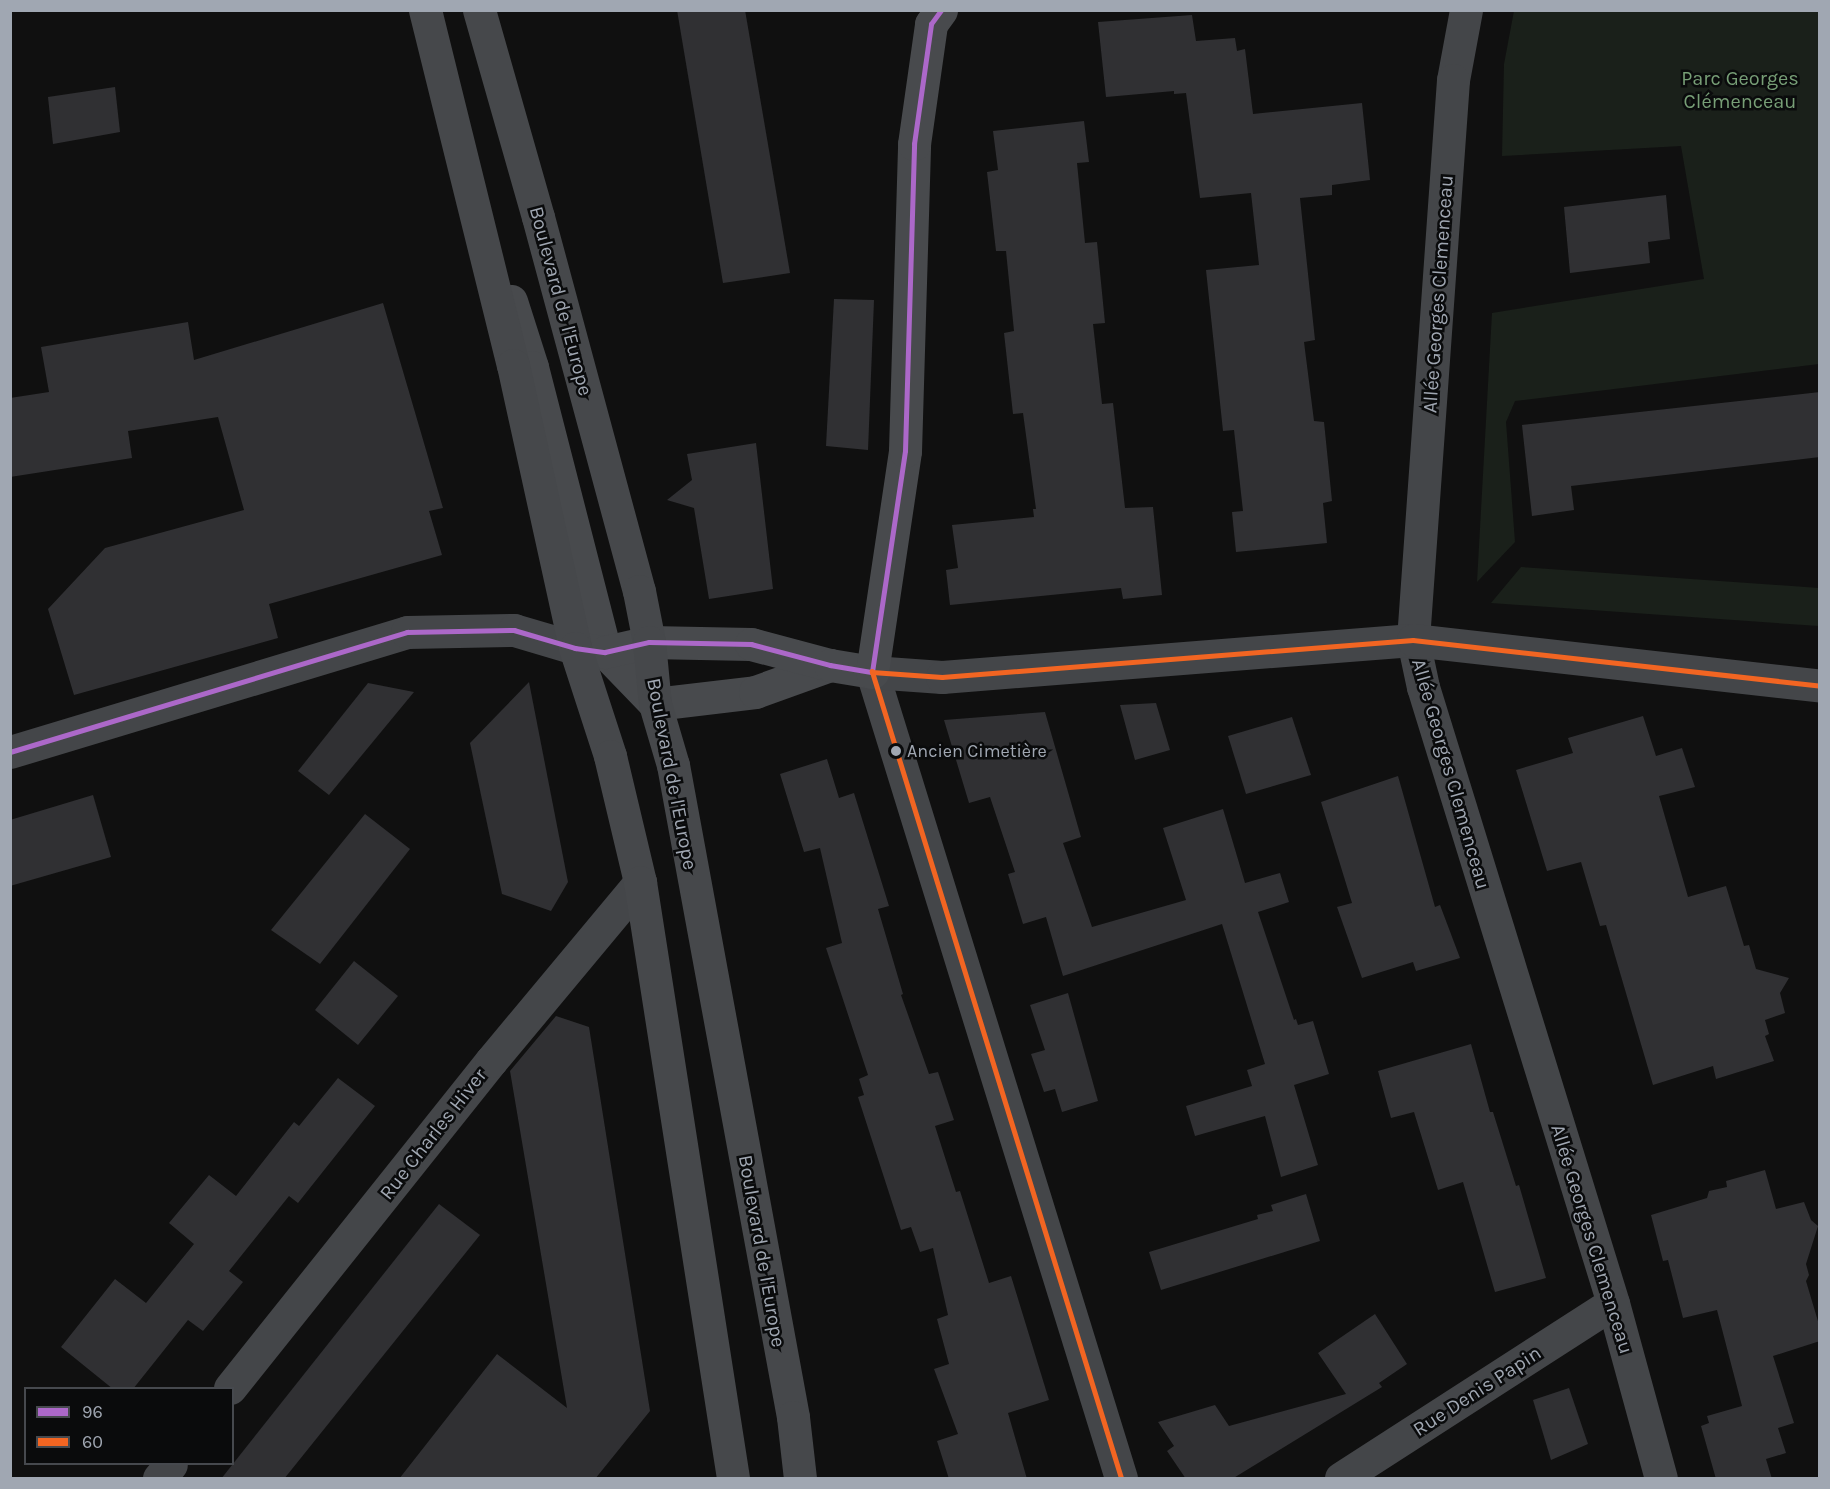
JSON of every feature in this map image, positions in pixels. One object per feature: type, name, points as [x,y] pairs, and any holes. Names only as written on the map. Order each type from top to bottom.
[{"type":"main road","points":[[425,10],[513,365],[590,650],[587,683],[610,756],[640,882],[733,1479]]},
{"type":"main road","name":"Boulevard de l'Europe","points":[[478,10],[538,217],[636,579],[649,642],[655,704],[673,765],[793,1417],[800,1479]]},
{"type":"street","points":[[941,10],[931,24],[914,144],[905,451],[872,672],[1120,1479]]},
{"type":"street","name":"Allée Georges Clemenceau","points":[[1466,10],[1453,80],[1413,640],[1423,687],[1613,1303],[1661,1479]]},
{"type":"street","points":[[10,752],[407,632],[514,630],[590,650],[649,642],[751,644],[830,665],[872,672],[942,676],[1413,640],[1820,686]]},
{"type":"street","points":[[590,650],[655,704],[755,692],[830,665]]},
{"type":"street","name":"Rue Charles Hiver","points":[[232,1387],[490,1061],[640,882]]},
{"type":"street","name":"Rue Denis Papin","points":[[1341,1479],[1613,1303]]},
{"type":"street","points":[[159,1479],[170,1465]]},
{"type":"green space","name":"Parc Georges Clémenceau","points":[[1514,11],[1819,11],[1819,364],[1515,401],[1506,422],[1515,542],[1477,582],[1492,313],[1704,279],[1681,146],[1502,156],[1504,64]]},
{"type":"green space","points":[[1521,567],[1819,588],[1819,626],[1491,603]]},
{"type":"building","points":[[677,10],[745,10],[790,273],[723,283]]},
{"type":"building","points":[[1192,15],[1196,41],[1235,38],[1237,51],[1245,49],[1253,114],[1362,103],[1370,180],[1332,185],[1332,195],[1300,198],[1315,340],[1304,342],[1314,421],[1324,422],[1332,501],[1323,503],[1327,543],[1236,552],[1232,512],[1243,511],[1234,430],[1223,431],[1206,270],[1259,265],[1251,193],[1200,198],[1186,93],[1174,94],[1174,91],[1106,97],[1098,22]]},
{"type":"building","points":[[115,87],[120,132],[53,144],[48,97]]},
{"type":"building","points":[[1084,121],[1089,162],[1077,163],[1085,243],[1097,242],[1105,323],[1093,324],[1102,404],[1113,403],[1125,508],[1153,507],[1162,595],[1123,599],[1121,588],[950,605],[946,570],[958,568],[952,525],[1034,517],[1033,509],[1036,509],[1023,413],[1013,414],[1004,333],[1014,331],[1006,251],[996,251],[987,172],[998,170],[993,131]]},
{"type":"building","points":[[1666,195],[1670,239],[1648,242],[1650,263],[1570,273],[1564,207]]},
{"type":"building","points":[[834,299],[874,300],[868,450],[826,446]]},
{"type":"building","points":[[383,303],[443,508],[429,511],[442,555],[269,604],[278,638],[74,695],[48,609],[105,548],[244,510],[218,417],[128,431],[132,458],[10,477],[10,398],[49,392],[41,347],[188,322],[194,360]]},
{"type":"building","points":[[1820,392],[1820,457],[1571,486],[1574,510],[1532,516],[1522,425]]},
{"type":"building","points":[[756,443],[773,589],[709,599],[694,508],[667,500],[692,480],[687,454]]},
{"type":"building","points":[[529,682],[568,882],[551,911],[502,894],[470,743]]},
{"type":"building","points":[[368,683],[414,692],[329,795],[298,771]]},
{"type":"building","points":[[1156,703],[1170,750],[1135,760],[1120,705]]},
{"type":"building","points":[[1045,712],[1081,837],[1063,843],[1092,927],[1186,900],[1163,828],[1223,809],[1245,883],[1280,873],[1289,902],[1258,912],[1294,1020],[1296,1019],[1298,1025],[1313,1021],[1329,1074],[1294,1085],[1318,1165],[1281,1177],[1265,1116],[1195,1136],[1186,1106],[1252,1086],[1247,1070],[1265,1064],[1222,924],[1063,976],[1046,917],[1023,924],[1008,874],[1015,872],[990,797],[969,803],[944,720]]},
{"type":"building","points":[[1643,716],[1656,756],[1682,748],[1695,787],[1659,796],[1688,897],[1726,886],[1744,946],[1749,945],[1756,969],[1789,978],[1780,993],[1785,1013],[1765,1020],[1769,1034],[1765,1036],[1774,1061],[1716,1079],[1713,1066],[1653,1085],[1606,925],[1600,926],[1581,862],[1547,871],[1516,770],[1573,753],[1568,738]]},
{"type":"building","points":[[1292,717],[1311,775],[1246,794],[1228,736]]},
{"type":"building","points":[[827,759],[839,798],[854,793],[889,906],[878,909],[903,994],[901,995],[929,1074],[938,1072],[954,1120],[935,1126],[956,1192],[960,1191],[989,1283],[1011,1276],[1049,1400],[1008,1413],[1027,1479],[949,1479],[937,1441],[958,1434],[934,1369],[949,1364],[937,1319],[948,1315],[933,1248],[920,1252],[911,1227],[901,1230],[858,1097],[864,1095],[859,1079],[868,1075],[826,948],[842,943],[820,848],[804,852],[780,774]]},
{"type":"building","points":[[1398,776],[1435,907],[1440,905],[1460,958],[1416,971],[1413,962],[1362,978],[1337,907],[1352,903],[1321,802]]},
{"type":"building","points":[[93,795],[111,857],[10,886],[10,820]]},
{"type":"building","points":[[365,814],[410,849],[320,964],[271,930]]},
{"type":"building","points":[[354,961],[398,996],[358,1045],[315,1010]]},
{"type":"building","points":[[1068,993],[1098,1101],[1062,1112],[1055,1089],[1044,1092],[1031,1054],[1045,1050],[1030,1005]]},
{"type":"building","points":[[556,1016],[589,1027],[650,1411],[595,1479],[399,1479],[497,1354],[567,1408],[510,1071]]},
{"type":"building","points":[[1471,1044],[1490,1112],[1493,1112],[1516,1186],[1519,1185],[1546,1278],[1495,1292],[1463,1182],[1438,1190],[1414,1112],[1391,1118],[1378,1071]]},
{"type":"building","points":[[338,1078],[375,1106],[298,1203],[289,1196],[229,1271],[243,1282],[203,1331],[188,1320],[135,1387],[111,1387],[61,1347],[115,1279],[146,1303],[194,1244],[169,1223],[209,1175],[236,1196],[294,1122],[299,1126]]},
{"type":"building","points":[[1765,1170],[1776,1209],[1804,1202],[1811,1220],[1818,1226],[1806,1264],[1809,1275],[1806,1281],[1820,1328],[1820,1341],[1773,1356],[1794,1423],[1778,1428],[1786,1453],[1766,1459],[1772,1479],[1716,1479],[1701,1426],[1709,1423],[1707,1416],[1742,1406],[1717,1310],[1683,1318],[1668,1260],[1663,1261],[1651,1215],[1707,1198],[1709,1191],[1727,1187],[1726,1181]]},
{"type":"building","points":[[1306,1194],[1320,1241],[1161,1290],[1149,1252],[1258,1219],[1257,1215],[1273,1211],[1271,1205]]},
{"type":"building","points":[[439,1204],[480,1235],[284,1479],[221,1479]]},
{"type":"building","points":[[1375,1314],[1407,1364],[1379,1383],[1382,1387],[1232,1479],[1186,1479],[1167,1451],[1174,1446],[1158,1422],[1215,1405],[1229,1426],[1346,1394],[1318,1353]]},
{"type":"building","points":[[1569,1388],[1588,1444],[1551,1460],[1533,1400]]},
{"type":"transit line","name":"96","points":[[10,752],[407,632],[514,630],[575,648],[605,652],[649,642],[751,644],[830,665],[872,672],[905,451],[914,144],[931,24],[941,10]]},
{"type":"transit line","name":"60","points":[[1121,1478],[872,672],[942,677],[1413,640],[1820,686]]},
{"type":"place","name":"Ancien Cimetière","points":[[896,751]]}]
